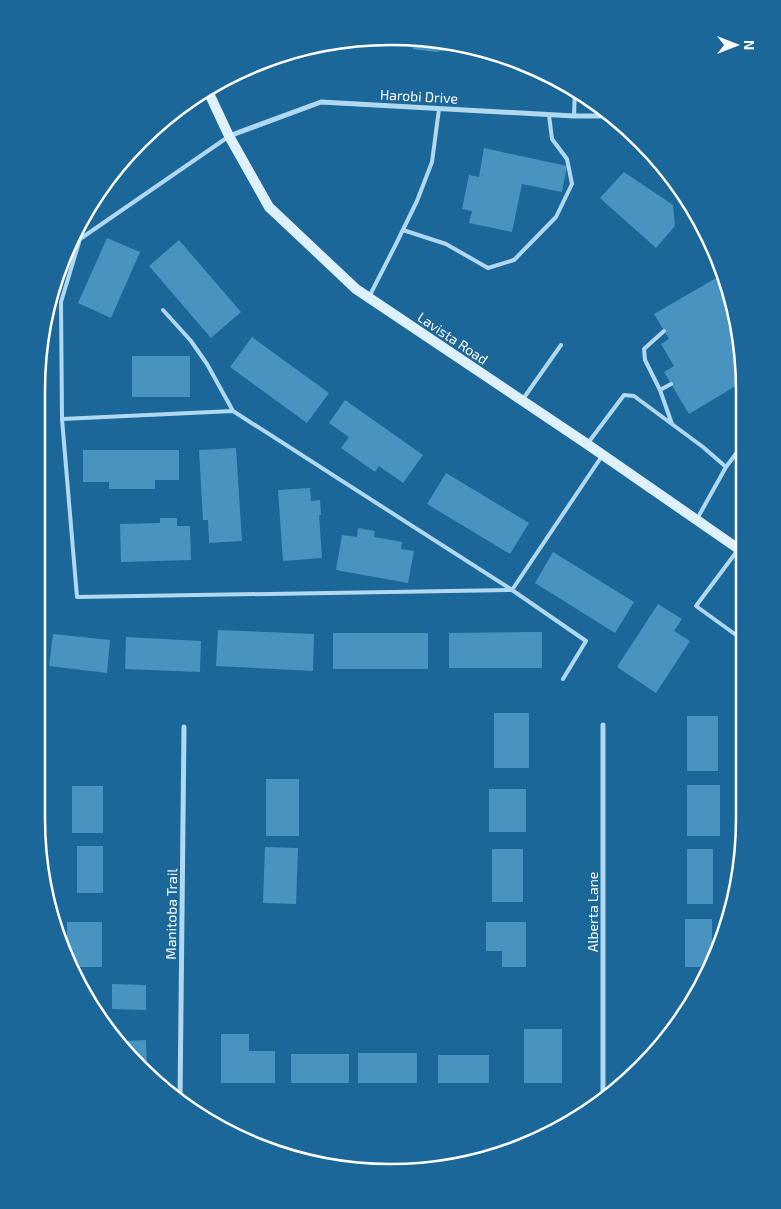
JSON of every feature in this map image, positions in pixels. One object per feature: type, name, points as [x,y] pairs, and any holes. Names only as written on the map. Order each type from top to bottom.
[{"type":"main road","name":"Lavista Road","points":[[210,96],[229,136],[269,207],[356,289],[736,544]]},
{"type":"street","name":"Harobi Drive","points":[[229,136],[321,102],[549,115],[601,116]]},
{"type":"street","name":"Alberta Lane","points":[[602,1092],[603,725]]},
{"type":"street","name":"Manitoba Trail","points":[[180,1093],[184,727]]},
{"type":"lane","points":[[574,116],[575,98]]},
{"type":"lane","points":[[368,298],[403,230],[432,162],[440,109]]},
{"type":"lane","points":[[403,230],[446,244],[488,268],[514,260],[556,217],[572,184],[567,160],[552,139],[549,115]]},
{"type":"lane","points":[[81,238],[229,136]]},
{"type":"lane","points":[[79,242],[60,302],[62,419],[77,597],[512,590]]},
{"type":"lane","points":[[162,310],[190,341],[206,364],[233,411],[512,590],[586,641],[563,679]]},
{"type":"lane","points":[[664,331],[644,349],[645,360],[660,390],[672,424]]},
{"type":"lane","points":[[521,401],[561,345]]},
{"type":"lane","points":[[660,390],[671,384]]},
{"type":"lane","points":[[587,444],[624,395],[634,396],[703,447],[726,467]]},
{"type":"lane","points":[[62,419],[233,411]]},
{"type":"lane","points":[[696,519],[726,467],[736,454]]},
{"type":"lane","points":[[512,590],[602,455]]},
{"type":"lane","points":[[736,556],[696,606],[736,635]]},
{"type":"building","points":[[412,46],[447,50],[436,52],[413,49]]},
{"type":"building","points":[[484,148],[567,166],[562,192],[522,184],[512,232],[469,223],[472,211],[462,209],[469,175],[479,177]]},
{"type":"building","points":[[624,172],[673,205],[675,226],[656,248],[600,198]]},
{"type":"building","points":[[107,238],[140,252],[111,318],[78,303]]},
{"type":"building","points":[[179,240],[241,312],[211,338],[149,266]]},
{"type":"building","points":[[717,277],[733,345],[736,386],[689,414],[664,372],[674,366],[661,344],[669,339],[654,314]]},
{"type":"building","points":[[252,337],[329,393],[307,423],[230,367]]},
{"type":"building","points":[[132,356],[190,356],[190,397],[132,397]]},
{"type":"building","points":[[345,400],[423,455],[403,483],[379,466],[375,472],[341,448],[349,437],[329,423]]},
{"type":"building","points":[[236,448],[242,541],[209,543],[208,520],[203,520],[199,450]]},
{"type":"building","points":[[83,450],[179,450],[179,480],[155,480],[155,489],[109,489],[109,482],[83,482]]},
{"type":"building","points":[[446,473],[529,523],[510,554],[427,504]]},
{"type":"building","points":[[310,488],[311,501],[320,500],[321,515],[319,515],[322,558],[283,561],[278,490]]},
{"type":"building","points":[[160,518],[177,518],[177,526],[190,526],[191,560],[121,562],[120,524],[160,523]]},
{"type":"building","points":[[358,528],[375,531],[374,537],[402,542],[401,549],[414,551],[408,583],[336,570],[342,535],[357,537]]},
{"type":"building","points":[[553,552],[634,602],[615,633],[535,583]]},
{"type":"building","points":[[658,604],[682,619],[674,631],[690,641],[656,693],[617,667]]},
{"type":"building","points":[[218,630],[314,634],[313,671],[216,666]]},
{"type":"building","points":[[542,632],[542,668],[449,668],[449,633]]},
{"type":"building","points":[[333,633],[428,633],[428,669],[333,669]]},
{"type":"building","points":[[53,634],[110,640],[107,673],[49,666]]},
{"type":"building","points":[[126,637],[201,641],[200,672],[125,669]]},
{"type":"building","points":[[494,713],[529,713],[529,768],[494,768]]},
{"type":"building","points":[[687,716],[718,716],[718,771],[687,771]]},
{"type":"building","points":[[266,779],[299,779],[299,836],[266,836]]},
{"type":"building","points":[[687,785],[720,785],[720,836],[687,836]]},
{"type":"building","points":[[72,786],[103,786],[103,833],[72,833]]},
{"type":"building","points":[[489,789],[526,789],[526,832],[489,832]]},
{"type":"building","points":[[77,846],[103,846],[103,893],[77,893]]},
{"type":"building","points":[[265,847],[298,848],[296,904],[263,903]]},
{"type":"building","points":[[492,849],[523,849],[523,902],[492,902]]},
{"type":"building","points":[[687,849],[713,849],[713,904],[687,904]]},
{"type":"building","points":[[685,919],[712,919],[712,946],[702,967],[685,967]]},
{"type":"building","points":[[67,922],[102,922],[102,967],[79,967],[67,940]]},
{"type":"building","points":[[486,922],[526,922],[526,967],[502,967],[502,951],[486,951]]},
{"type":"building","points":[[112,984],[146,985],[146,1010],[112,1009]]},
{"type":"building","points":[[524,1029],[562,1029],[562,1083],[524,1083]]},
{"type":"building","points":[[221,1034],[249,1034],[249,1051],[275,1051],[275,1083],[221,1083]]},
{"type":"building","points":[[146,1040],[147,1064],[146,1063],[127,1041]]},
{"type":"building","points":[[358,1053],[417,1053],[417,1083],[358,1083]]},
{"type":"building","points":[[291,1054],[349,1054],[349,1083],[291,1083]]},
{"type":"building","points":[[438,1055],[489,1055],[489,1083],[438,1083]]}]
